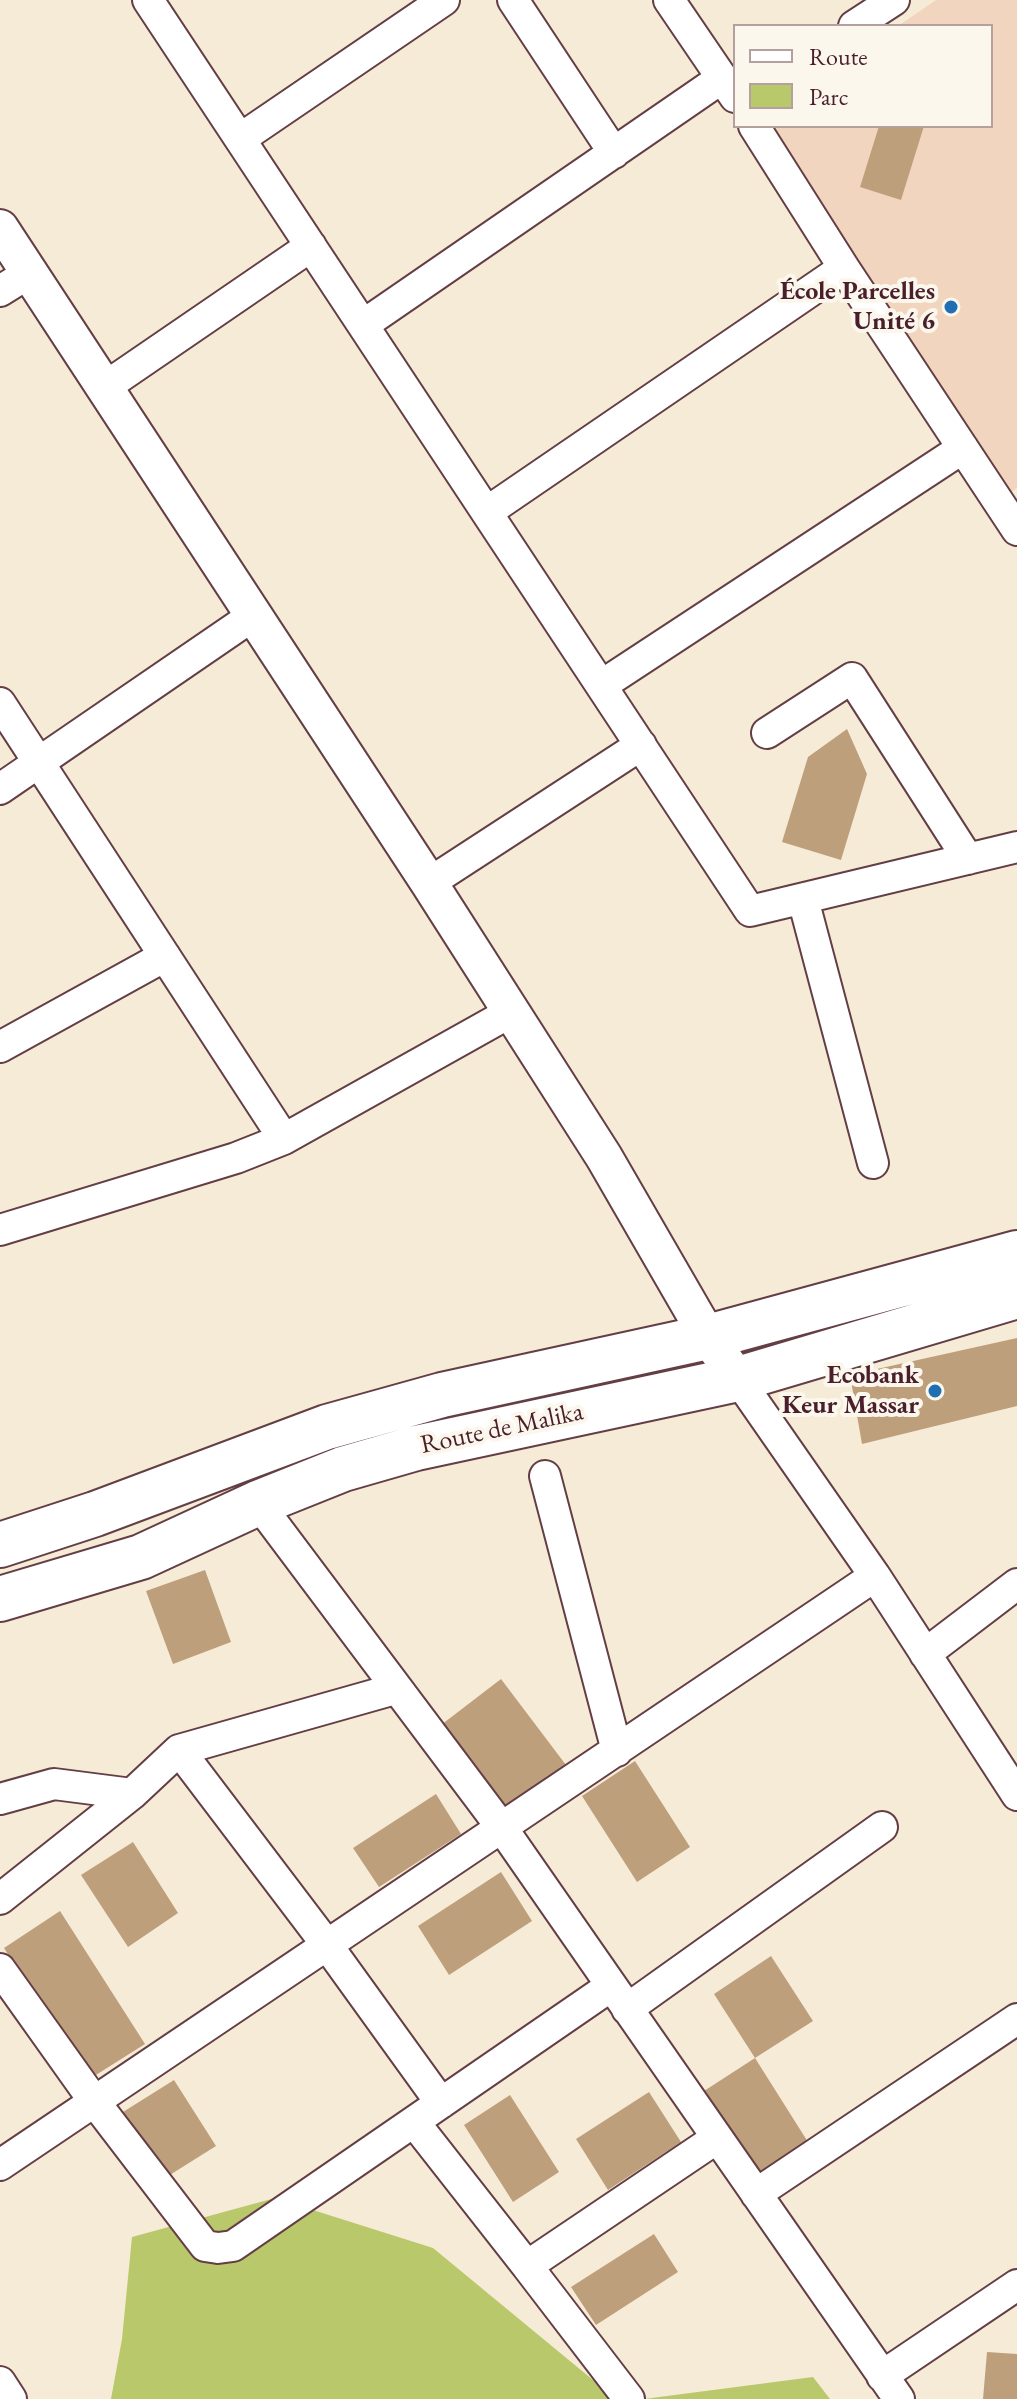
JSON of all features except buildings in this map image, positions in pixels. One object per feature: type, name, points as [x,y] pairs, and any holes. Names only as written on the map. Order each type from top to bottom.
[{"type":"main road","name":"Route de Malika","points":[[0,1545],[95,1514],[327,1427],[442,1395],[708,1337],[1017,1253]]},
{"type":"main road","name":"Route de Malika","points":[[0,1599],[141,1557],[258,1503],[343,1469],[416,1448],[738,1379],[1017,1296]]},
{"type":"main road","points":[[0,1524],[95,1514]]},
{"type":"main road","points":[[0,1632],[33,1618],[141,1557]]},
{"type":"street","points":[[148,0],[750,911],[1017,847]]},
{"type":"street","points":[[240,139],[444,0]]},
{"type":"street","points":[[513,0],[614,153]]},
{"type":"street","points":[[363,325],[614,153],[728,87],[669,0]]},
{"type":"street","points":[[857,24],[894,0]]},
{"type":"street","points":[[755,128],[963,448],[1014,518]]},
{"type":"street","points":[[0,228],[14,282],[105,387],[604,1157],[708,1337],[875,1576],[1017,1795]]},
{"type":"street","points":[[105,387],[311,246]]},
{"type":"street","points":[[487,512],[844,268]]},
{"type":"street","points":[[602,685],[963,448]]},
{"type":"street","points":[[0,789],[254,615]]},
{"type":"street","points":[[767,733],[852,678],[968,859]]},
{"type":"street","points":[[0,703],[284,1139]]},
{"type":"street","points":[[429,883],[641,745]]},
{"type":"street","points":[[803,899],[873,1163]]},
{"type":"street","points":[[0,1047],[165,956]]},
{"type":"street","points":[[0,1230],[236,1158],[284,1139],[511,1012]]},
{"type":"street","points":[[545,1476],[617,1751]]},
{"type":"street","points":[[258,1503],[502,1828],[891,2388],[1017,2285]]},
{"type":"street","points":[[0,2165],[875,1576]]},
{"type":"street","points":[[925,1654],[1016,1582]]},
{"type":"street","points":[[0,1899],[132,1794],[179,1750],[395,1689]]},
{"type":"street","points":[[179,1750],[327,1945],[441,2103]]},
{"type":"street","points":[[0,1799],[54,1784],[132,1794]]},
{"type":"street","points":[[4,1984],[205,2246],[233,2246],[441,2103],[619,1997],[882,1827]]},
{"type":"street","points":[[756,2194],[1017,2019]]},
{"type":"street","points":[[414,2122],[629,2399]]},
{"type":"street","points":[[527,2266],[717,2138]]},
{"type":"street","points":[[0,2382],[11,2399]]},
{"type":"shaded area","name":"École Parcelles Unité 6","points":[[936,0],[1017,0],[1017,488],[1010,493],[764,128],[993,128],[993,24],[901,24]]},
{"type":"green space","points":[[275,2198],[433,2248],[616,2399],[111,2399],[122,2339],[132,2237]]},
{"type":"green space","points":[[813,2377],[830,2399],[644,2399]]},
{"type":"place","name":"École Parcelles Unité 6","points":[[951,307]]},
{"type":"place","name":"Ecobank Keur Massar","points":[[935,1391]]}]
